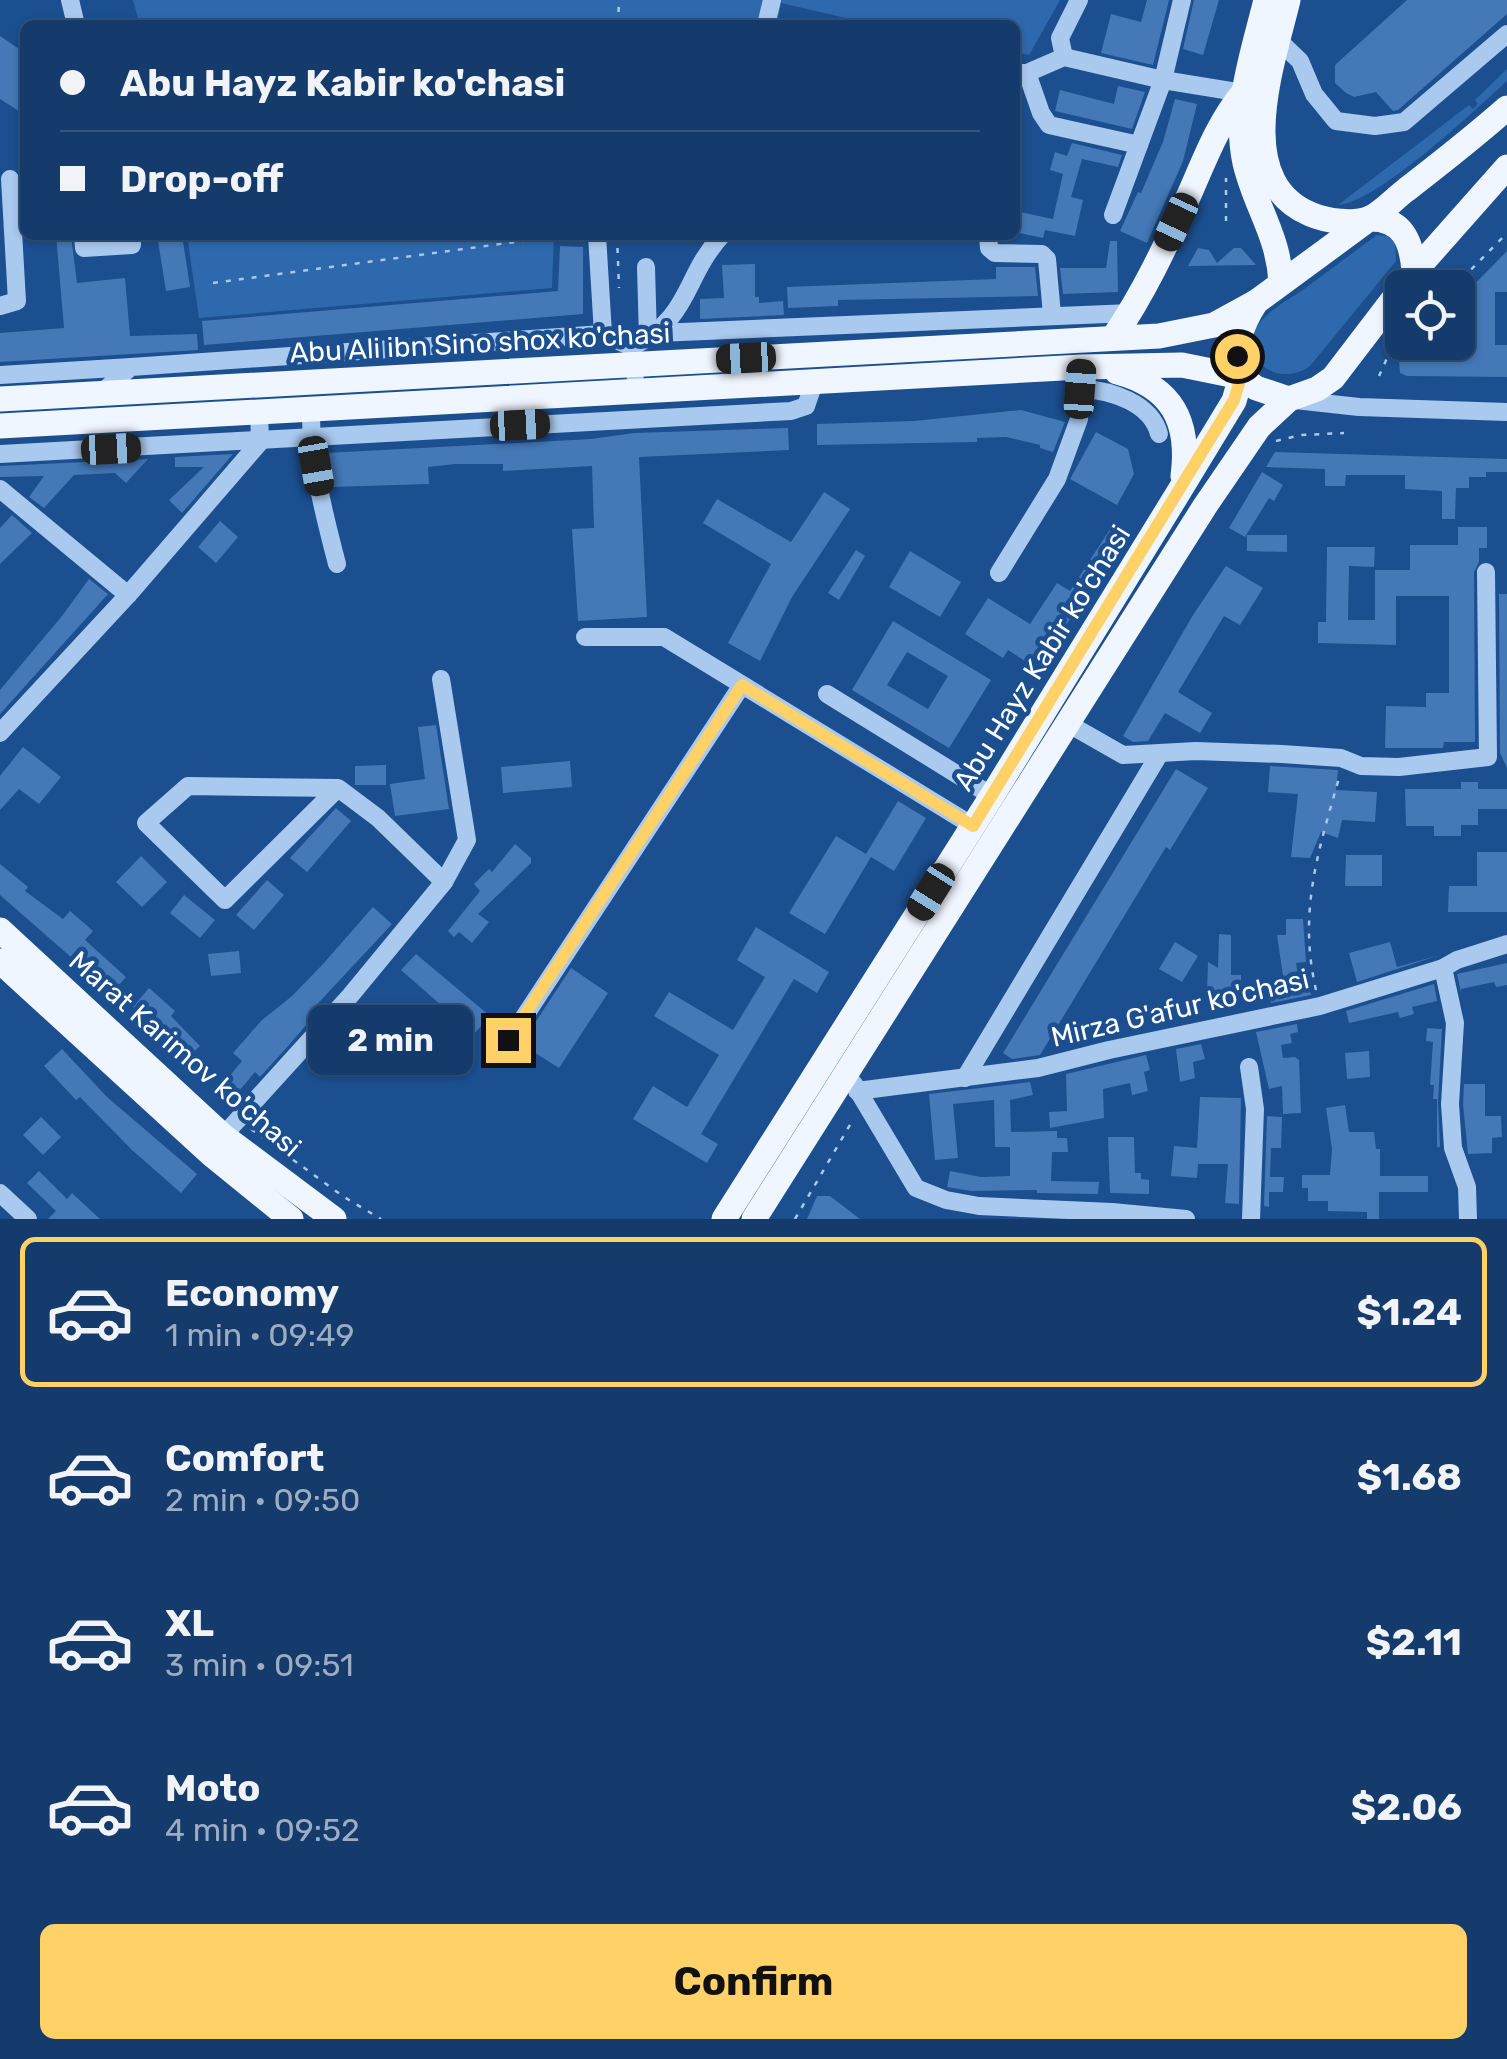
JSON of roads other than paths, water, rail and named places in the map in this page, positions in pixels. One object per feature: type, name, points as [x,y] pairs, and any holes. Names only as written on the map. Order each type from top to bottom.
[{"type":"main road","points":[[1266,0],[1243,93],[1246,165],[1276,243],[1281,283]]},
{"type":"main road","points":[[1288,0],[1263,122],[1267,162],[1276,185],[1291,203],[1317,217],[1384,220],[1402,230],[1412,246],[1414,270]]},
{"type":"main road","points":[[1113,338],[1152,274],[1223,121],[1243,93]]},
{"type":"main road","points":[[1369,219],[1507,108]]},
{"type":"main road","points":[[1416,270],[1507,167]]},
{"type":"main road","name":"Abu Ali ibn Sino shox ko'chasi","points":[[0,399],[641,355],[1113,338],[1203,329],[1256,302],[1369,219]]},
{"type":"main road","points":[[1241,377],[1238,339],[1256,302]]},
{"type":"main road","name":"Abu Hayz Kabir ko'chasi","points":[[754,1219],[853,1082],[1066,724],[1204,506],[1259,427],[1290,399],[1323,386],[1385,310]]},
{"type":"main road","name":"Abu Ali ibn Sino shox ko'chasi","points":[[0,426],[404,403],[641,355],[814,380],[1081,378],[1182,365],[1241,377],[1256,388],[1290,399]]},
{"type":"main road","name":"Abu Hayz Kabir ko'chasi","points":[[724,1219],[1182,487],[1234,400],[1241,377]]},
{"type":"main road","points":[[1081,378],[1135,378],[1169,402],[1185,433],[1182,487]]},
{"type":"main road","name":"Marat Karimov ko'chasi","points":[[0,930],[223,1136],[334,1219]]},
{"type":"main road","name":"Marat Karimov ko'chasi","points":[[0,961],[210,1154],[292,1219]]},
{"type":"street","points":[[1064,57],[1060,38],[1079,0]]},
{"type":"street","points":[[1113,215],[1163,80],[1182,0]]},
{"type":"street","points":[[1278,40],[1300,61],[1314,94],[1336,121],[1375,126],[1404,122],[1507,34]]},
{"type":"street","points":[[1139,145],[1050,125],[1021,73],[1064,57],[1163,80],[1243,93]]},
{"type":"street","points":[[0,306],[17,301],[12,179]]},
{"type":"street","points":[[84,240],[84,248],[132,246],[132,240]]},
{"type":"street","points":[[597,240],[602,334]]},
{"type":"street","points":[[641,355],[682,306],[706,252],[717,240]]},
{"type":"street","points":[[988,240],[988,248],[995,253],[1042,254],[1048,259],[1052,315]]},
{"type":"street","points":[[641,355],[646,267]]},
{"type":"street","points":[[0,376],[602,334],[641,355],[1052,315],[1130,313]]},
{"type":"street","points":[[101,393],[131,366]]},
{"type":"street","points":[[1340,368],[1345,390],[1367,406]]},
{"type":"street","points":[[999,573],[1057,479],[1079,419],[1081,378],[1139,406],[1156,420],[1159,434]]},
{"type":"street","points":[[0,454],[792,411],[806,406],[814,380]]},
{"type":"street","points":[[1290,399],[1507,412]]},
{"type":"street","points":[[404,403],[404,431]]},
{"type":"street","points":[[311,408],[310,438],[338,564]]},
{"type":"street","points":[[0,733],[128,595],[260,442],[258,411]]},
{"type":"street","points":[[2,497],[128,595]]},
{"type":"street","points":[[1066,724],[1123,755],[1196,751],[1342,758],[1361,766],[1399,767],[1488,757],[1486,572]]},
{"type":"street","points":[[585,637],[664,637],[973,826]]},
{"type":"street","points":[[223,1136],[350,996],[444,882],[467,840],[440,680]]},
{"type":"street","points":[[508,1040],[742,685]]},
{"type":"street","points":[[827,694],[992,796]]},
{"type":"street","points":[[965,1078],[1160,752]]},
{"type":"street","points":[[338,788],[225,900],[146,823],[188,786],[338,788],[378,818],[444,882]]},
{"type":"street","name":"Mirza G'afur ko'chasi","points":[[853,1082],[965,1078],[1038,1068],[1320,1006],[1507,944]]},
{"type":"street","points":[[1444,968],[1455,1023],[1450,1104],[1453,1148],[1467,1186],[1468,1219]]},
{"type":"street","points":[[1250,1067],[1255,1108],[1250,1219]]},
{"type":"street","points":[[853,1082],[916,1188],[946,1200],[979,1206],[1186,1219]]},
{"type":"street","points":[[0,1193],[28,1219]]}]
